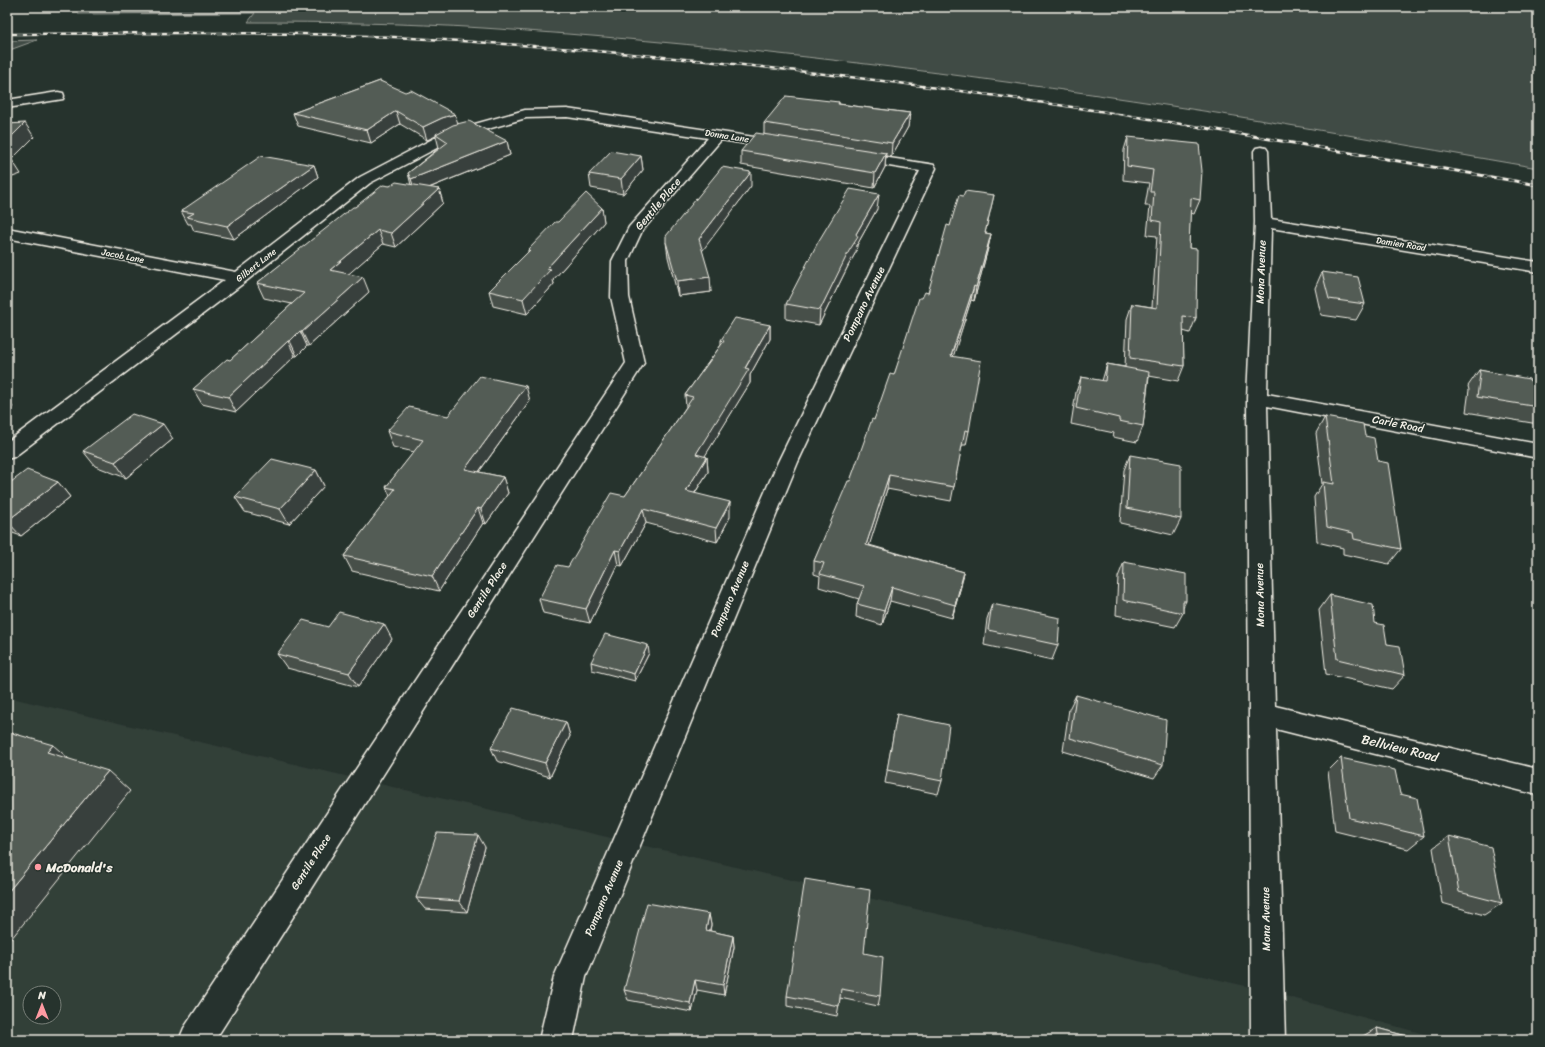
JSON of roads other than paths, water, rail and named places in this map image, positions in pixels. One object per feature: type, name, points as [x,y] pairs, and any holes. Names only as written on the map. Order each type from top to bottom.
[{"type":"street","points":[[7,104],[58,96]]},
{"type":"street","name":"Donna Lane","points":[[525,114],[567,113],[796,147]]},
{"type":"street","name":"Gilbert Lane","points":[[7,452],[239,278],[365,180],[451,135],[525,114]]},
{"type":"street","name":"Gentile Place","points":[[196,1040],[635,363],[620,297],[620,261],[635,230],[718,135]]},
{"type":"street","name":"Mona Avenue","points":[[1261,151],[1263,222],[1257,398],[1268,1040]]},
{"type":"street","name":"Pompano Avenue","points":[[556,1040],[570,977],[788,462],[928,168],[843,155]]},
{"type":"street","name":"Damien Road","points":[[1263,222],[1538,267]]},
{"type":"street","name":"Jacob Lane","points":[[7,233],[239,278]]},
{"type":"street","name":"Carle Road","points":[[1257,398],[1538,451]]},
{"type":"street","name":"Bellview Road","points":[[1262,714],[1538,782]]},
{"type":"railway","points":[[7,34],[297,34],[394,37],[496,43],[700,61],[903,83],[1204,128]]},
{"type":"railway","points":[[1204,128],[1538,185]]},
{"type":"place","name":"McDonald's","points":[[38,867]]}]
